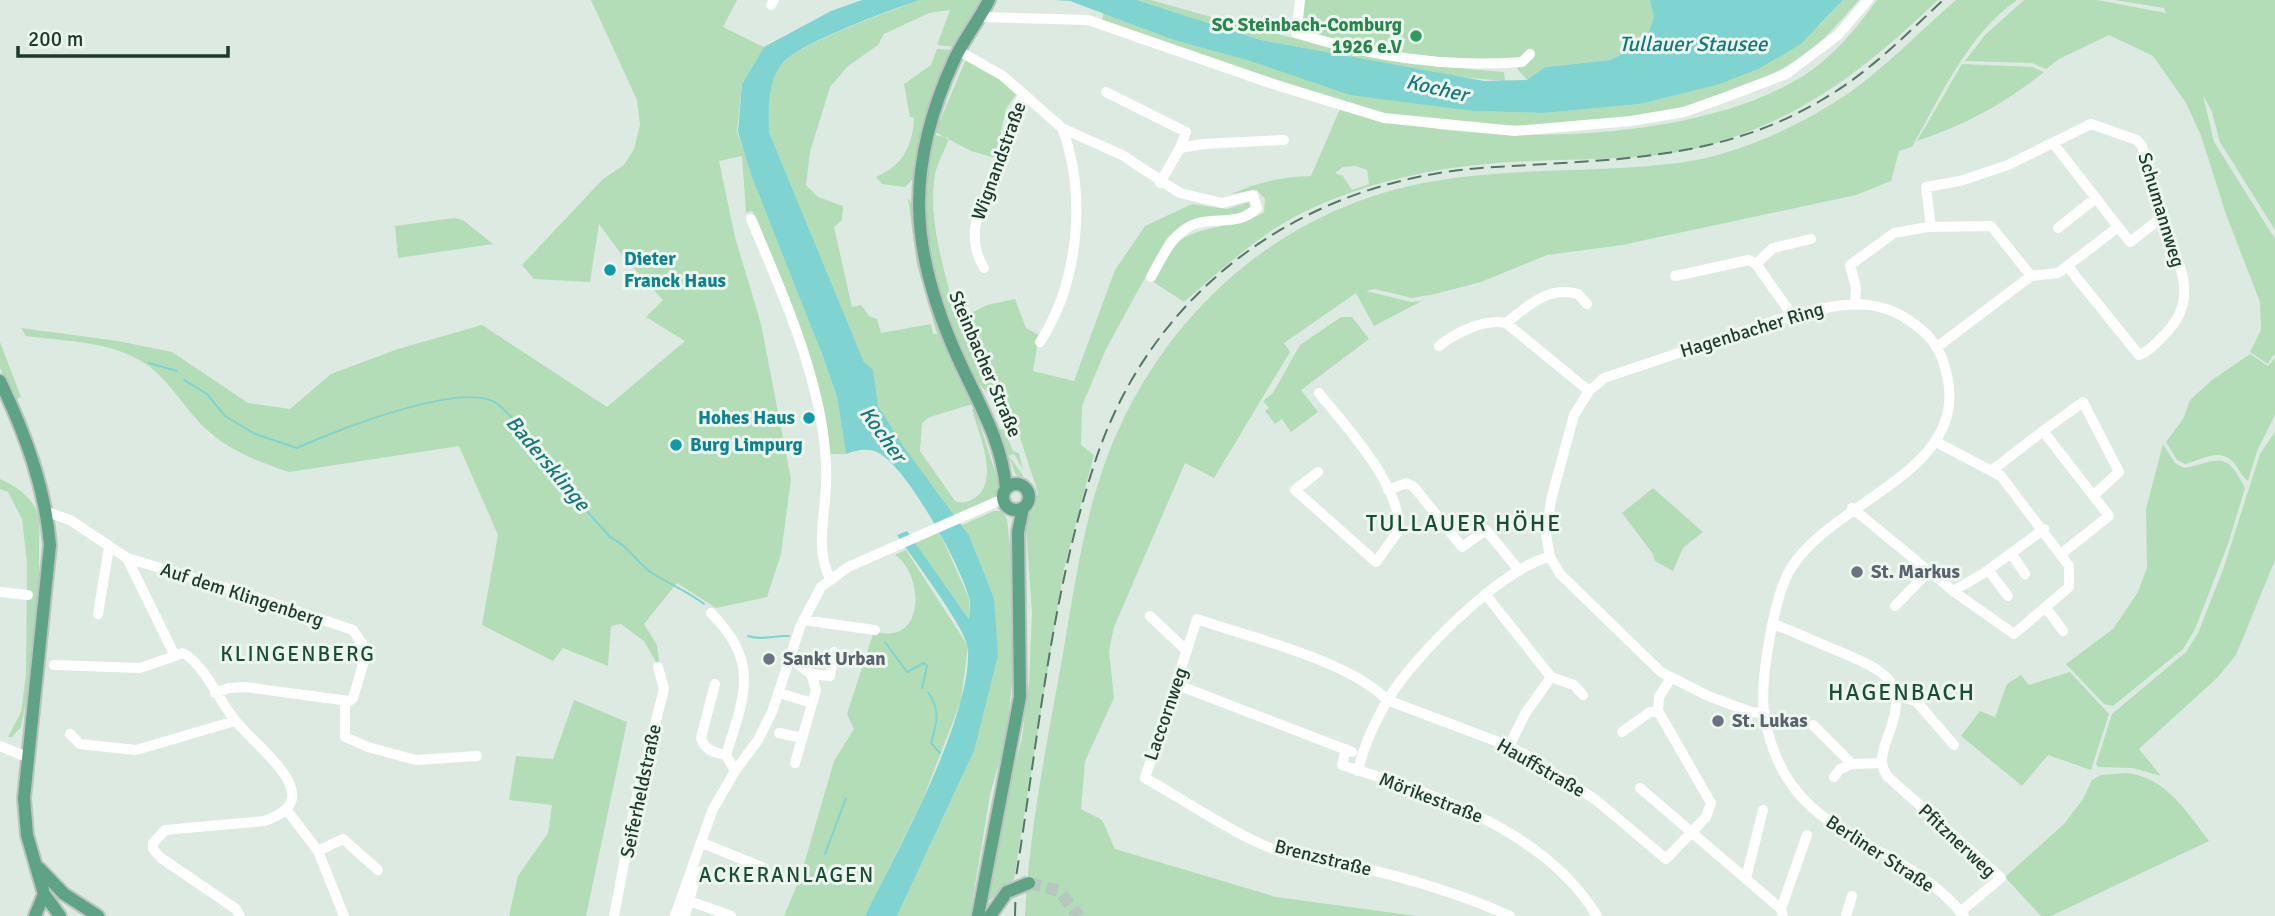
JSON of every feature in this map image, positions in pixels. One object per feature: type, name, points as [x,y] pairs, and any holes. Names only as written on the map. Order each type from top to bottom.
[{"type":"main road","name":"Steinbacher Straße","points":[[988,1],[959,51],[927,130],[917,210],[926,269],[947,334],[996,436],[1004,462],[1006,497],[1018,532]]},
{"type":"main road","points":[[0,381],[33,460],[47,512],[49,572],[27,757],[24,816],[44,894],[62,916]]},
{"type":"main road","points":[[1029,494],[1028,502],[1023,508],[1006,497],[1029,494]]},
{"type":"main road","name":"Steinbacher Straße","points":[[978,916],[1020,697],[1018,532],[1023,508]]},
{"type":"main road","points":[[36,865],[64,894],[98,916]]},
{"type":"main road","points":[[990,916],[1007,892],[1029,883]]},
{"type":"main road","points":[[35,916],[44,894]]},
{"type":"main road","points":[[62,916],[64,894]]},
{"type":"street","points":[[1300,0],[1296,33],[1334,45],[1465,65],[1522,62],[1530,54]]},
{"type":"street","points":[[979,17],[996,20],[1088,20],[1384,118],[1515,131],[1631,121],[1684,112],[1726,97],[1786,74],[1838,35],[1868,0]]},
{"type":"street","points":[[959,51],[1003,76],[1062,128],[1122,155],[1160,183],[1180,193],[1214,202],[1230,202],[1253,195],[1257,208],[1243,219],[1195,224],[1175,238],[1151,277]]},
{"type":"street","points":[[1106,92],[1186,132],[1160,183]]},
{"type":"street","name":"Wignandstraße","points":[[984,268],[974,243],[974,223],[1005,154],[1012,128],[1012,115],[1024,94]]},
{"type":"street","name":"Schumannweg","points":[[1931,227],[1926,187],[1960,181],[2008,165],[2091,124],[2137,140],[2142,146],[2161,218],[2177,254],[2185,305],[2175,325],[2150,350],[2139,355],[2068,267]]},
{"type":"street","points":[[1040,342],[1065,286],[1072,257],[1076,179],[1062,128]]},
{"type":"street","points":[[1180,148],[1284,139]]},
{"type":"street","points":[[2053,143],[2130,242],[2161,218]]},
{"type":"street","points":[[2057,228],[2096,198]]},
{"type":"street","points":[[751,219],[783,295],[822,423],[826,486],[821,545],[822,559],[830,579]]},
{"type":"street","points":[[1855,304],[1856,288],[1850,265],[1894,233],[1931,227],[1944,231],[1991,226],[2031,276]]},
{"type":"street","points":[[1937,347],[2031,276],[2058,273],[2118,227]]},
{"type":"street","points":[[1756,264],[1773,248],[1811,239]]},
{"type":"street","points":[[1675,276],[1744,260],[1756,264],[1792,315]]},
{"type":"street","points":[[1439,346],[1452,336],[1488,324],[1506,323],[1541,296],[1557,291],[1578,293],[1587,304]]},
{"type":"street","name":"Hagenbacher Ring","points":[[1550,557],[1546,528],[1574,415],[1589,391],[1604,378],[1822,307],[1874,304],[1895,311],[1915,324],[1937,347],[1943,358],[1949,398],[1947,416],[1936,442],[1904,475],[1853,508],[1806,548],[1790,570],[1779,595],[1773,624],[1764,708]]},
{"type":"street","points":[[1506,323],[1589,391]]},
{"type":"street","points":[[1318,472],[1295,490],[1376,562],[1399,530],[1396,504],[1368,457],[1319,393]]},
{"type":"street","points":[[1991,471],[2079,404],[2085,405],[2119,472],[2094,495]]},
{"type":"street","points":[[2043,431],[2109,516],[2061,554]]},
{"type":"street","points":[[1853,508],[1953,591],[2014,634],[2069,587],[2069,566],[2044,529],[2001,476],[1936,442]]},
{"type":"street","points":[[1388,490],[1407,483],[1415,487],[1462,547],[1486,530],[1518,569]]},
{"type":"street","points":[[675,916],[719,800],[734,771],[758,740],[779,692],[803,620],[813,599],[830,579],[1006,497]]},
{"type":"street","name":"Auf dem Klingenberg","points":[[47,512],[70,520],[127,558],[243,593],[353,631],[366,651],[353,698],[345,702]]},
{"type":"street","points":[[1953,591],[1988,570],[2044,529]]},
{"type":"street","points":[[98,614],[108,547]]},
{"type":"street","points":[[2011,553],[2025,574]]},
{"type":"street","points":[[1361,755],[1387,700],[1430,646],[1518,569],[1533,560],[1550,557],[1574,590],[1649,662],[1671,678],[1708,696],[1737,705],[1764,708]]},
{"type":"street","points":[[127,558],[175,656]]},
{"type":"street","points":[[1988,570],[2008,596]]},
{"type":"street","points":[[1895,606],[1929,571]]},
{"type":"street","points":[[0,592],[28,595]]},
{"type":"street","points":[[1486,595],[1551,677],[1574,685],[1583,695]]},
{"type":"street","points":[[2046,608],[2063,631]]},
{"type":"street","points":[[711,613],[730,633],[745,667],[740,711],[726,755],[734,771]]},
{"type":"street","name":"Laccornweg","points":[[1150,616],[1187,651]]},
{"type":"street","name":"Hauffstraße","points":[[1197,619],[1319,660],[1377,689],[1387,700],[1509,746],[1596,800],[1665,859],[1706,817],[1711,803],[1658,711]]},
{"type":"street","name":"Laccornweg","points":[[1145,778],[1197,619]]},
{"type":"street","points":[[803,620],[875,630]]},
{"type":"street","points":[[1773,624],[1878,668],[1893,684],[1897,696],[1897,714],[1882,752],[1881,765],[1852,764],[1840,769],[1834,778]]},
{"type":"street","points":[[800,666],[811,674],[830,676],[834,652]]},
{"type":"street","points":[[54,665],[140,668],[175,656],[188,655],[235,721],[290,780],[294,794],[286,809],[264,821],[165,830],[153,843],[153,849],[161,858],[236,909],[240,916]]},
{"type":"street","name":"Seiferheldstraße","points":[[614,916],[637,795],[664,689],[658,667]]},
{"type":"street","points":[[795,763],[816,690],[811,674]]},
{"type":"street","points":[[1509,746],[1525,713],[1551,677]]},
{"type":"street","points":[[1622,732],[1650,712],[1658,711],[1659,697],[1671,678]]},
{"type":"street","points":[[715,684],[701,738],[703,746],[726,755]]},
{"type":"street","name":"Mörikestraße","points":[[1175,684],[1361,755],[1359,771],[1496,824],[1562,876],[1589,903],[1597,916]]},
{"type":"street","points":[[215,693],[229,688],[245,687],[345,702],[345,737],[368,747],[416,760],[477,756]]},
{"type":"street","points":[[779,692],[812,703]]},
{"type":"street","points":[[1897,696],[1916,701],[1954,745]]},
{"type":"street","name":"Berliner Straße","points":[[1764,708],[1782,767],[1814,811],[1833,827],[1914,872],[1962,914]]},
{"type":"street","points":[[70,734],[80,744],[136,750],[235,721]]},
{"type":"street","points":[[1813,725],[1852,764]]},
{"type":"street","points":[[779,733],[802,738]]},
{"type":"street","points":[[0,746],[27,757]]},
{"type":"street","points":[[1346,750],[1342,765],[1359,771]]},
{"type":"street","name":"Pfitznerweg","points":[[1881,765],[1887,776],[2001,878],[1962,914]]},
{"type":"street","name":"Brenzstraße","points":[[1145,778],[1229,826],[1285,853],[1312,856],[1428,884],[1460,894],[1510,916]]},
{"type":"street","points":[[1640,788],[1782,912],[1807,835]]},
{"type":"street","points":[[685,916],[705,845],[721,811],[719,800]]},
{"type":"street","points":[[286,809],[318,851],[344,916]]},
{"type":"street","points":[[1746,878],[1763,810]]},
{"type":"street","points":[[318,851],[343,839],[378,870]]},
{"type":"street","points":[[705,845],[764,868]]},
{"type":"street","points":[[1846,916],[1852,896]]},
{"type":"street","points":[[690,901],[731,916]]},
{"type":"green space","points":[[591,0],[737,0],[723,27],[764,47],[742,84],[737,132],[837,397],[846,454],[829,454],[824,408],[759,224],[752,211],[746,213],[742,156],[719,161],[735,237],[761,324],[791,479],[781,554],[767,597],[716,608],[677,583],[644,624],[657,645],[660,669],[644,641],[621,624],[611,626],[608,666],[563,648],[553,661],[482,625],[498,535],[459,446],[289,472],[222,442],[196,419],[159,375],[128,354],[100,346],[26,336],[21,328],[118,341],[172,352],[248,403],[290,409],[331,374],[398,349],[482,325],[607,407],[685,341],[646,317],[663,300],[625,259],[599,224],[590,282],[534,279],[522,265],[603,179],[624,165],[634,149],[640,125],[637,100]]},
{"type":"green space","points":[[919,0],[984,0],[956,47],[937,45],[950,10],[929,13],[884,34],[878,45],[847,67],[830,87],[810,152],[806,185],[818,197],[843,206],[842,220],[834,227],[852,307],[861,305],[869,316],[877,319],[881,333],[931,324],[933,334],[937,334],[917,265],[908,198],[911,203],[916,220],[924,284],[944,336],[976,403],[930,417],[922,423],[920,451],[955,501],[966,502],[976,497],[983,489],[987,468],[972,409],[975,409],[999,484],[995,497],[954,515],[886,421],[877,401],[871,372],[864,362],[769,132],[771,88],[782,64],[825,37]]},
{"type":"green space","points":[[1137,0],[1151,0],[1282,35],[1370,54],[1504,72],[1505,81],[1448,76],[1261,40]]},
{"type":"green space","points":[[1305,0],[1650,0],[1655,17],[1645,43],[1610,60],[1545,67],[1527,80],[1515,66],[1380,51],[1302,29]]},
{"type":"green space","points":[[1843,0],[1859,0],[1807,53],[1753,83],[1704,101],[1652,114],[1598,122],[1543,125],[1435,121],[1373,112],[1101,23],[1104,13],[1174,40],[1419,102],[1473,111],[1544,113],[1640,104],[1717,85],[1819,26]]},
{"type":"green space","points":[[1877,0],[1938,0],[1888,45],[1839,83],[1786,115],[1756,129],[1723,141],[1677,152],[1473,166],[1383,182],[1326,202],[1283,224],[1239,255],[1184,302],[1152,281],[1166,257],[1176,244],[1185,238],[1264,212],[1265,199],[1257,190],[1231,194],[1270,181],[1311,176],[1340,109],[1391,122],[1449,130],[1512,134],[1576,134],[1640,128],[1701,117],[1756,99],[1803,76],[1834,51]],"holes":[[[1355,166],[1367,170],[1369,184],[1352,190],[1343,176],[1335,173],[1343,167]]]},
{"type":"green space","points":[[1956,0],[2017,0],[1999,14],[1969,48],[1912,147],[1899,151],[1891,181],[1856,195],[1622,245],[1547,255],[1481,282],[1435,294],[1412,298],[1375,289],[1366,291],[1411,302],[1422,301],[1374,326],[1356,293],[1284,343],[1290,352],[1214,478],[1185,463],[1114,627],[1109,651],[1114,698],[1085,761],[1081,809],[1102,820],[1115,849],[1276,897],[1416,916],[1025,916],[1030,853],[1044,758],[1079,561],[1098,485],[1128,411],[1154,365],[1186,323],[1223,285],[1263,252],[1308,224],[1357,202],[1409,186],[1509,173],[1677,163],[1722,154],[1767,138],[1810,117],[1849,93]]},
{"type":"green space","points":[[2024,0],[2097,0],[2166,13],[2164,8],[2115,0],[2275,0],[2275,230],[2220,142],[2212,112],[2203,95],[2214,142],[2275,239],[2275,356],[2273,355],[2268,364],[2250,352],[2261,330],[2260,302],[2227,217],[2201,136],[2186,103],[2153,56],[2109,35],[2059,59],[2046,69],[2032,63],[1965,61],[1985,35]]},
{"type":"green space","points":[[937,49],[955,50],[925,126],[914,178],[905,187],[882,184],[876,177],[899,161],[908,146],[913,128],[914,118],[910,117],[904,84],[931,65]]},
{"type":"green space","points":[[966,59],[997,76],[1017,93],[1006,109],[995,158],[971,151],[935,132]]},
{"type":"green space","points":[[1962,64],[2032,67],[2044,72],[1984,113],[1917,141]]},
{"type":"green space","points":[[936,135],[949,138],[935,174],[933,192],[939,248],[957,320],[987,305],[1015,299],[1026,328],[1039,335],[1033,371],[1074,381],[1115,270],[1145,226],[1192,204],[1227,209],[1249,202],[1250,207],[1240,213],[1190,222],[1167,238],[1106,349],[1082,406],[1081,445],[1094,455],[1064,569],[1014,879],[988,902],[983,916],[1000,822],[1022,738],[1029,682],[1032,612],[1025,515],[1034,509],[1038,493],[1016,425],[973,377],[949,324],[927,253],[923,219],[926,168]]},
{"type":"green space","points":[[454,218],[463,220],[493,244],[398,258],[395,226]]},
{"type":"green space","points":[[1341,317],[1352,317],[1369,339],[1301,390],[1318,412],[1291,432],[1282,419],[1275,424],[1265,411],[1269,408],[1263,401],[1273,393],[1300,345]]},
{"type":"green space","points":[[0,342],[21,397],[15,400],[0,368]]},
{"type":"green space","points":[[2250,354],[2268,366],[2275,358],[2275,415],[2257,451],[2248,481],[2234,463],[2222,456],[2210,456],[2185,464],[2177,460],[2166,442],[2183,419],[2190,400],[2212,380]]},
{"type":"green space","points":[[999,429],[1004,430],[1013,451],[1019,453],[1023,470],[1014,454],[1009,456],[1023,475],[1021,482],[1015,473]]},
{"type":"green space","points":[[2275,432],[2275,560],[2236,655],[2217,678],[2139,749],[2161,776],[2133,768],[2098,767],[2096,764],[2112,714],[2186,652],[2198,633],[2224,567],[2260,454]]},
{"type":"green space","points":[[2163,444],[2175,463],[2184,468],[2214,461],[2226,463],[2232,467],[2245,488],[2228,544],[2195,629],[2183,649],[2113,706],[2104,704],[2066,664],[2113,629],[2138,592],[2147,568],[2146,509]]},
{"type":"green space","points":[[0,479],[16,487],[29,499],[38,513],[39,528],[33,660],[21,727],[12,737],[8,737],[21,712],[26,674],[27,563],[22,519],[8,492],[0,489]]},
{"type":"green space","points":[[1653,488],[1703,532],[1683,548],[1673,571],[1655,561],[1653,554],[1622,513]]},
{"type":"green space","points":[[994,511],[1002,511],[1007,519],[1015,592],[1013,673],[1007,733],[990,795],[970,916],[897,916],[974,751],[994,598],[969,535],[962,525]]},
{"type":"green space","points":[[937,527],[969,598],[970,620],[912,538]]},
{"type":"green space","points":[[906,550],[968,646],[961,701],[923,799],[865,916],[784,916],[800,878],[834,761],[854,729],[847,714],[874,631],[891,633],[903,629],[911,620],[915,607],[912,578],[895,555]]},
{"type":"green space","points":[[2070,672],[2109,714],[2091,770],[2048,755],[2022,786],[1961,736],[1980,711],[1995,717],[2007,684],[2021,675],[2029,685]]},
{"type":"green space","points":[[574,700],[627,722],[586,916],[509,916],[518,876],[548,833],[552,805],[509,800],[516,756],[553,759]]},
{"type":"green space","points":[[2126,773],[2153,781],[2164,788],[2183,807],[2209,841],[2051,916],[2041,916],[2005,877],[2064,824],[2083,799],[2092,780],[2101,775]]},
{"type":"water","name":"Kocher","points":[[862,0],[919,0],[846,28],[791,56],[782,64],[774,79],[770,97],[769,132],[864,362],[873,370],[878,406],[903,446],[969,535],[994,598],[998,655],[974,751],[897,916],[865,916],[913,821],[946,747],[966,677],[968,648],[948,609],[897,535],[907,531],[969,619],[970,599],[944,541],[903,476],[877,452],[862,450],[846,454],[837,397],[752,177],[738,132],[742,84],[764,47],[831,11]]},
{"type":"water","name":"Tullauer Stausee","points":[[1053,0],[1137,0],[1261,40],[1484,81],[1527,80],[1545,67],[1610,60],[1645,43],[1654,17],[1650,0],[1843,0],[1801,44],[1758,69],[1717,85],[1640,104],[1544,113],[1473,111],[1350,95],[1247,60],[1174,40],[1070,1]]},
{"type":"waterway","name":"Badersklinge","points":[[149,363],[177,371]]},
{"type":"waterway","name":"Badersklinge","points":[[184,380],[207,394],[225,416],[255,434],[297,448],[366,421],[427,403],[455,398],[479,398],[496,403],[512,418],[542,460],[610,537],[652,573],[704,604]]},
{"type":"waterway","name":"Badersklinge","points":[[748,636],[789,636]]},
{"type":"waterway","points":[[885,642],[907,672],[924,663],[927,666],[922,688]]},
{"type":"waterway","points":[[928,692],[935,705],[937,717],[931,743],[940,753]]},
{"type":"waterway","points":[[825,854],[846,798]]},
{"type":"tunnel","points":[[1029,883],[1059,891],[1079,916]]},
{"type":"railway","points":[[1015,916],[1016,877],[1047,668],[1056,615],[1080,512],[1095,462],[1121,400],[1154,345],[1195,297],[1242,255],[1295,222],[1353,196],[1415,178],[1481,168],[1613,159],[1697,148],[1779,122],[1837,91],[1884,54],[1943,0]]},
{"type":"place","name":"SC Steinbach-Comburg 1926 e.V","points":[[1416,36]]},
{"type":"place","name":"Dieter Franck Haus","points":[[610,270]]},
{"type":"place","name":"Hohes Haus","points":[[809,418]]},
{"type":"place","name":"Burg Limpurg","points":[[676,445]]},
{"type":"place","name":"St. Markus","points":[[1857,572]]},
{"type":"place","name":"Sankt Urban","points":[[769,659]]},
{"type":"place","name":"St. Lukas","points":[[1718,721]]},
{"type":"district","name":"TULLAUER HÖHE","points":[[1464,523]]},
{"type":"district","name":"KLINGENBERG","points":[[298,654]]},
{"type":"district","name":"HAGENBACH","points":[[1902,692]]},
{"type":"district","name":"ACKERANLAGEN","points":[[787,875]]}]
